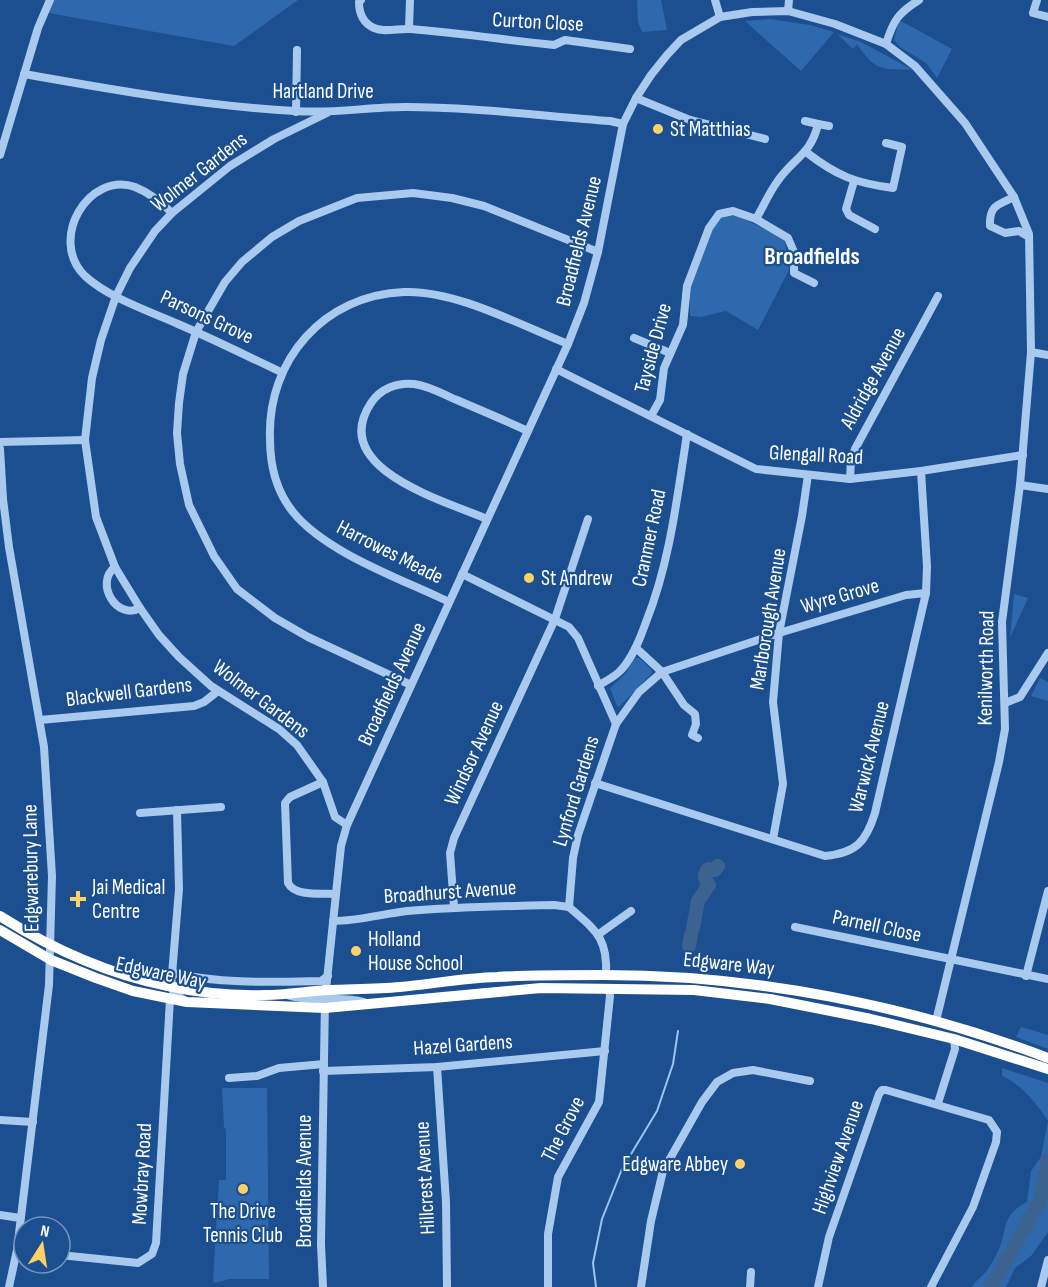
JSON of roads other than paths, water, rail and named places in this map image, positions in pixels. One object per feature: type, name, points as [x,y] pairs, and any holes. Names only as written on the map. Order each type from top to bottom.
[{"type":"highway","name":"Edgware Way","points":[[0,916],[51,945],[98,966],[134,979],[171,987],[229,994],[286,994],[368,1004],[541,988],[694,990],[770,999],[871,1018],[954,1039],[1048,1069]]},
{"type":"highway","name":"Edgware Way","points":[[0,930],[51,960],[114,984],[187,1002],[326,999],[398,987],[494,977],[606,975],[692,978],[773,988],[870,1005],[936,1021],[1048,1058]]},
{"type":"street","points":[[0,155],[24,74],[50,0]]},
{"type":"street","name":"Curton Close","points":[[361,0],[359,10],[363,19],[372,27],[380,30],[409,28],[554,45],[566,40],[630,49]]},
{"type":"street","points":[[409,28],[410,0]]},
{"type":"street","points":[[715,0],[720,17]]},
{"type":"street","points":[[788,11],[789,0]]},
{"type":"street","points":[[900,0],[904,9]]},
{"type":"street","points":[[886,44],[893,22],[904,9],[919,0]]},
{"type":"street","points":[[1037,0],[1033,13],[1048,17]]},
{"type":"street","name":"Kenilworth Road","points":[[720,17],[752,12],[788,11],[835,24],[886,44],[915,66],[965,123],[1014,197],[1029,237],[1031,352],[1020,485],[1002,622],[1005,729],[936,1021]]},
{"type":"street","name":"Broadfields Avenue","points":[[323,1287],[321,1244],[326,999],[341,846],[347,825],[568,344],[584,303],[598,252],[623,124],[636,98],[667,55],[681,40],[720,17]]},
{"type":"street","points":[[296,112],[297,50]]},
{"type":"street","name":"Hartland Drive","points":[[24,74],[159,98],[231,107],[296,112],[404,107],[455,109],[610,121],[623,124]]},
{"type":"street","points":[[636,98],[690,120],[765,139]]},
{"type":"street","name":"Wolmer Gardens","points":[[327,112],[274,139],[230,166],[172,213],[155,231],[130,268],[116,296],[101,340],[92,378],[85,440],[96,517],[115,567],[140,608],[178,657],[211,686],[289,737],[306,755],[323,782],[335,817],[347,825]]},
{"type":"street","points":[[805,120],[829,126]]},
{"type":"street","points":[[756,219],[777,182],[806,152],[815,136],[818,124]]},
{"type":"street","points":[[806,152],[825,167],[854,182],[893,188],[902,147],[886,143]]},
{"type":"street","points":[[854,182],[846,209],[849,216],[875,229]]},
{"type":"street","name":"Parsons Grove","points":[[172,213],[153,195],[133,186],[109,186],[94,194],[82,207],[73,222],[70,237],[71,253],[86,277],[116,296],[281,372]]},
{"type":"street","points":[[411,685],[308,637],[276,618],[237,589],[214,556],[189,505],[177,433],[183,374],[196,332],[225,282],[242,262],[272,237],[299,221],[357,198],[413,193],[452,198],[484,206],[598,252]]},
{"type":"street","points":[[1014,197],[993,207],[989,216],[990,226],[1005,232],[1019,231],[1029,237]]},
{"type":"street","name":"Tayside Drive","points":[[651,416],[660,400],[664,368],[678,341],[683,325],[687,286],[708,228],[719,214],[733,211],[756,219],[788,238],[794,252],[794,273],[814,283]]},
{"type":"street","name":"Harrowes Meade","points":[[449,602],[353,557],[318,535],[292,511],[277,485],[270,455],[269,429],[272,399],[281,372],[300,343],[318,324],[344,306],[371,296],[404,292],[432,294],[465,303],[568,344]]},
{"type":"street","name":"Aldridge Avenue","points":[[850,479],[851,459],[855,449],[938,296]]},
{"type":"street","points":[[634,338],[670,353]]},
{"type":"street","points":[[1031,352],[1048,355]]},
{"type":"street","name":"Glengall Road","points":[[556,369],[756,469],[850,479],[921,471],[1023,455]]},
{"type":"street","points":[[488,519],[410,486],[385,472],[363,446],[361,433],[368,408],[375,396],[385,389],[413,384],[433,389],[528,431]]},
{"type":"street","name":"Cranmer Road","points":[[598,686],[620,672],[636,648],[660,582],[670,540],[687,434]]},
{"type":"street","points":[[0,442],[85,440]]},
{"type":"street","name":"Edgwarebury Lane","points":[[0,449],[2,500],[44,747],[52,876],[51,960],[20,1215]]},
{"type":"street","name":"Warwick Avenue","points":[[595,783],[825,856],[843,854],[860,845],[870,831],[926,593],[927,566],[921,471]]},
{"type":"street","name":"Marlborough Avenue","points":[[773,839],[783,784],[773,702],[779,633],[808,475]]},
{"type":"street","points":[[1020,485],[1048,489]]},
{"type":"street","name":"Windsor Avenue","points":[[454,907],[450,853],[454,838],[555,620],[588,519]]},
{"type":"street","points":[[115,567],[109,573],[106,581],[112,600],[127,610],[140,608]]},
{"type":"street","name":"Lynford Gardens","points":[[462,574],[569,627],[578,638],[616,724],[578,835],[573,858],[569,908]]},
{"type":"street","name":"Wyre Grove","points":[[662,672],[779,633],[906,595],[926,593]]},
{"type":"street","points":[[636,648],[662,672],[684,705],[695,714],[696,724],[692,735],[698,738]]},
{"type":"street","points":[[1005,703],[1020,697],[1048,653]]},
{"type":"street","points":[[616,724],[639,692],[662,672]]},
{"type":"street","name":"Blackwell Gardens","points":[[40,720],[194,706],[219,691]]},
{"type":"street","points":[[323,782],[290,797],[285,803],[288,883],[291,888],[298,891],[336,894]]},
{"type":"street","points":[[140,813],[221,807]]},
{"type":"street","points":[[177,810],[179,889],[171,987],[174,993],[187,1002]]},
{"type":"street","points":[[1026,976],[1048,891]]},
{"type":"street","name":"Broadhurst Avenue","points":[[333,921],[346,921],[394,912],[454,907],[554,905],[569,908]]},
{"type":"street","points":[[569,908],[599,934],[604,949],[606,975]]},
{"type":"street","points":[[599,934],[631,911]]},
{"type":"street","name":"Parnell Close","points":[[795,927],[1048,979]]},
{"type":"street","points":[[172,973],[248,982],[321,981],[328,976]]},
{"type":"street","name":"The Grove","points":[[548,1287],[548,1234],[558,1178],[599,1101],[609,988]]},
{"type":"street","name":"Mowbray Road","points":[[72,1256],[138,1263],[152,1254],[156,1243],[170,999]]},
{"type":"street","points":[[938,1103],[955,1048],[954,1039]]},
{"type":"street","name":"Hazel Gardens","points":[[229,1078],[257,1076],[279,1068],[437,1067],[605,1051]]},
{"type":"street","name":"Hillcrest Avenue","points":[[437,1067],[446,1202],[447,1287]]},
{"type":"street","points":[[641,1287],[651,1221],[663,1171],[702,1102],[717,1082],[733,1073],[753,1070],[810,1082]]},
{"type":"street","name":"Highview Avenue","points":[[819,1287],[829,1238],[882,1090],[938,1103],[989,1120],[997,1132],[996,1142],[973,1207],[931,1287]]},
{"type":"street","points":[[0,1120],[33,1122]]},
{"type":"street","points":[[1041,1287],[1048,1260]]},
{"type":"street","points":[[750,1287],[751,1272]]},
{"type":"waterway","points":[[693,928],[698,901],[709,885],[705,873],[708,869],[715,870],[718,866]]},
{"type":"waterway","points":[[689,946],[691,935]]},
{"type":"waterway","points":[[596,1287],[593,1263],[602,1219],[622,1169],[657,1111],[673,1064],[678,1031]]},
{"type":"waterway","points":[[991,1287],[1040,1201],[1048,1160]]},
{"type":"place","name":"St Matthias","points":[[658,129]]},
{"type":"place","name":"St Andrew","points":[[529,578]]},
{"type":"place","name":"Jai Medical Centre","points":[[78,899]]},
{"type":"place","name":"Holland House School","points":[[356,951]]},
{"type":"place","name":"Edgware Abbey","points":[[740,1164]]},
{"type":"place","name":"The Drive Tennis Club","points":[[243,1189]]},
{"type":"district","name":"Broadfields","points":[[812,256]]}]
